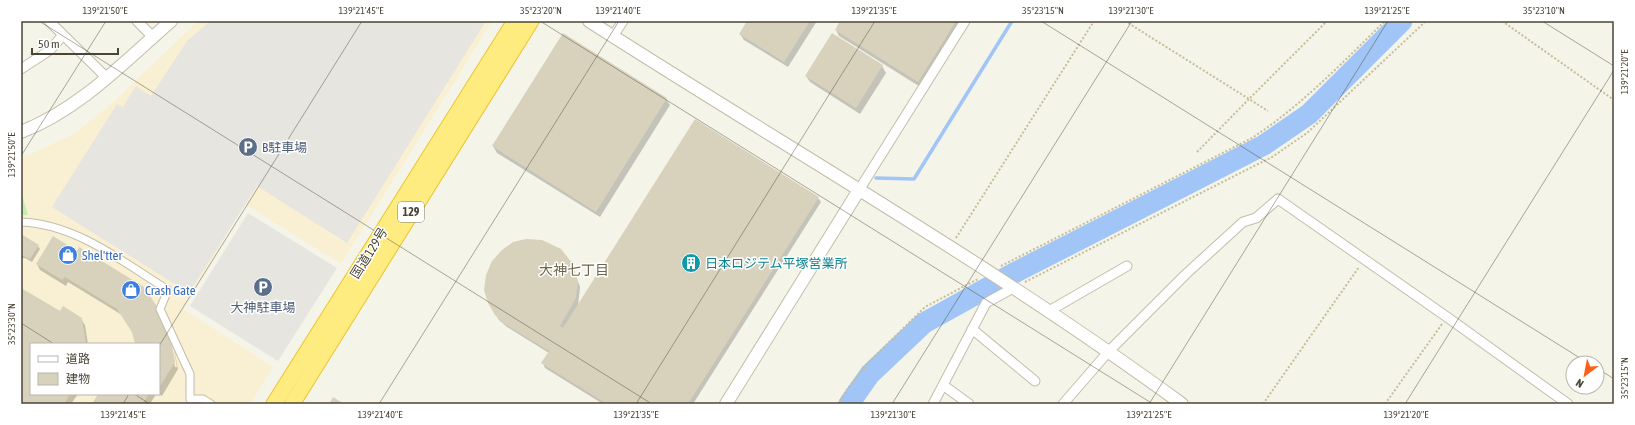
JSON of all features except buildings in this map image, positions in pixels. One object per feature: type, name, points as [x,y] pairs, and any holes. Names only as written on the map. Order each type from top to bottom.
[{"type":"highway","name":"国道129号","points":[[274,404],[515,21]]},
{"type":"highway","name":"国道129号","points":[[292,404],[531,21]]},
{"type":"street","points":[[49,21],[107,78]]},
{"type":"street","points":[[137,21],[153,37]]},
{"type":"street","points":[[21,132],[60,114],[81,100],[171,21]]},
{"type":"street","points":[[589,21],[951,247],[1109,351],[1182,404]]},
{"type":"street","points":[[613,36],[623,21]]},
{"type":"street","points":[[726,404],[965,21]]},
{"type":"street","points":[[21,69],[50,50],[63,35]]},
{"type":"street","points":[[1063,404],[1109,351],[1186,274],[1243,222],[1256,218],[1278,199],[1568,404]]},
{"type":"street","points":[[21,222],[45,225],[82,238],[168,290],[160,309],[161,314],[190,374],[190,399],[203,399],[210,404]]},
{"type":"street","points":[[1049,311],[1127,266]]},
{"type":"street","points":[[933,404],[986,303],[1011,287]]},
{"type":"street","points":[[972,329],[1035,381]]},
{"type":"street","points":[[943,385],[969,404]]},
{"type":"path","points":[[951,247],[1094,21]]},
{"type":"path","points":[[1125,21],[1268,111]]},
{"type":"path","points":[[1197,152],[1327,21]]},
{"type":"path","points":[[838,404],[848,388],[871,360],[925,307],[1252,138],[1268,127],[1323,81],[1385,21]]},
{"type":"path","points":[[1011,287],[1272,157],[1307,133],[1426,21]]},
{"type":"path","points":[[1502,21],[1614,100]]},
{"type":"path","points":[[1263,404],[1364,259]]},
{"type":"path","points":[[1386,404],[1447,317]]},
{"type":"shaded area","name":"B駐車場","points":[[198,21],[492,21],[341,264],[245,204],[183,309],[273,367],[250,404],[21,404],[21,156],[31,154],[72,135],[109,106]]},
{"type":"shaded area","name":"B駐車場","points":[[210,21],[486,21],[347,243],[257,186],[189,293],[52,207],[117,104],[123,107],[136,86],[151,96],[187,41]]},
{"type":"shaded area","name":"大神駐車場","points":[[248,213],[337,268],[278,361],[190,306]]},
{"type":"green space","points":[[21,192],[28,215],[21,215]]},
{"type":"waterway","points":[[876,178],[914,179],[1012,21]]},
{"type":"waterway","points":[[849,404],[870,374],[924,323],[1016,272],[1264,145],[1309,114],[1402,21]]},
{"type":"place","name":"B駐車場","points":[[248,147]]},
{"type":"place","name":"Shel'tter","points":[[68,255]]},
{"type":"place","name":"日本ロジテム平塚営業所","points":[[691,263]]},
{"type":"place","name":"大神駐車場","points":[[263,287]]},
{"type":"place","name":"Crash Gate","points":[[131,290]]},
{"type":"district","name":"大神七丁目","points":[[574,270]]}]
